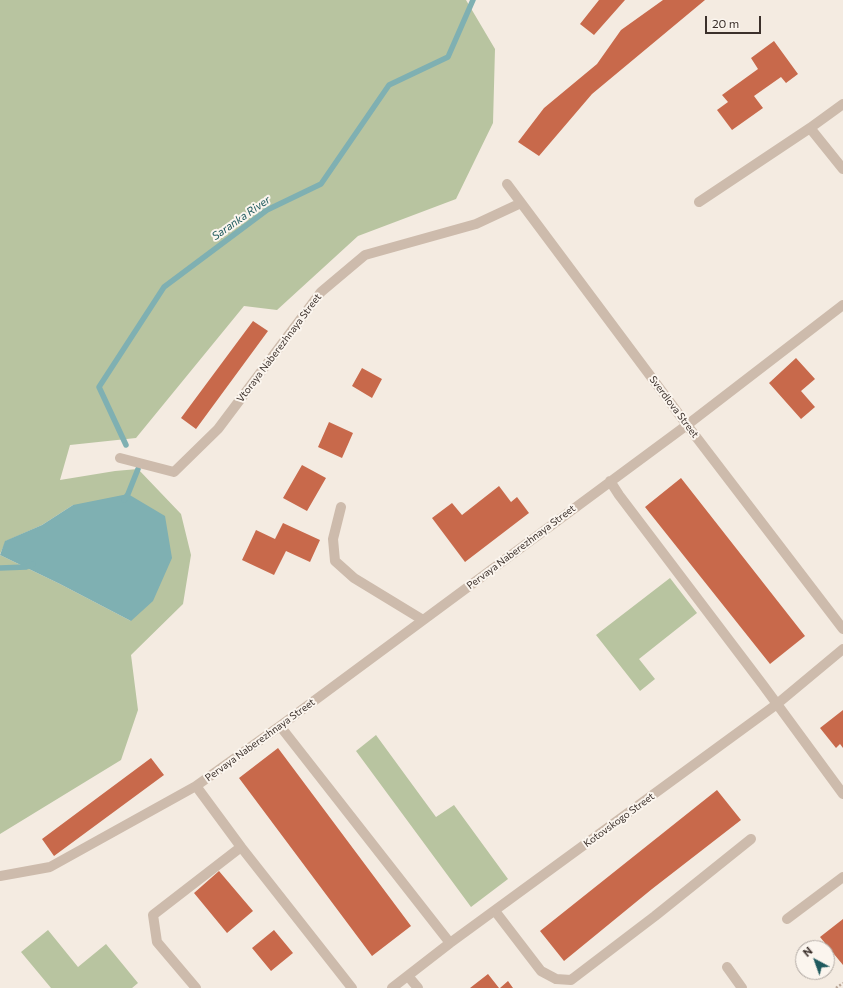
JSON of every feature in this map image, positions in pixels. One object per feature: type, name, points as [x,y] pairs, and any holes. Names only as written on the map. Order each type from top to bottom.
[{"type":"street","points":[[699,202],[810,128],[843,104]]},
{"type":"street","points":[[810,128],[843,169]]},
{"type":"street","name":"Sverdlova Street","points":[[507,184],[687,425],[843,629]]},
{"type":"street","name":"Vtoraya Naberezhnaya Street","points":[[120,458],[174,472],[218,429],[321,292],[365,255],[476,224],[521,203]]},
{"type":"street","name":"Pervaya Naberezhnaya Street","points":[[0,876],[50,867],[196,786],[280,726],[687,425],[843,305]]},
{"type":"street","points":[[610,481],[843,794]]},
{"type":"street","points":[[341,508],[332,539],[335,561],[354,578],[423,620]]},
{"type":"street","name":"Kotovskogo Street","points":[[392,988],[450,943],[777,704],[843,649]]},
{"type":"street","points":[[280,726],[450,943]]},
{"type":"street","points":[[196,786],[241,847],[352,988]]},
{"type":"street","points":[[495,911],[541,972],[556,979],[571,980],[655,916],[751,839]]},
{"type":"street","points":[[196,988],[157,942],[153,915],[241,847]]},
{"type":"street","points":[[787,919],[843,877]]},
{"type":"street","points":[[727,967],[742,988]]},
{"type":"street","points":[[408,976],[418,988]]},
{"type":"path","points":[[836,988],[843,983]]},
{"type":"green space","points":[[0,0],[466,0],[495,49],[493,123],[456,199],[358,236],[277,310],[244,306],[136,438],[70,445],[60,480],[115,471],[138,469],[181,514],[191,555],[183,604],[131,655],[138,710],[121,760],[0,834],[0,555],[131,621],[73,505],[42,525],[6,541],[0,554]]},
{"type":"green space","points":[[670,578],[697,613],[639,659],[655,679],[640,691],[596,635]]},
{"type":"green space","points":[[376,735],[436,817],[454,805],[508,879],[471,907],[356,751]]},
{"type":"green space","points":[[48,930],[78,967],[106,944],[138,983],[132,988],[51,988],[21,952]]},
{"type":"water","points":[[128,494],[165,516],[172,558],[153,601],[131,621],[0,555],[5,541],[42,525],[73,505]]},
{"type":"building","points":[[599,0],[625,0],[594,35],[580,24]]},
{"type":"building","points":[[663,0],[705,0],[592,94],[539,156],[518,142],[544,108],[597,64],[621,30]]},
{"type":"building","points":[[774,41],[798,74],[786,83],[781,77],[754,96],[763,108],[732,130],[717,110],[728,102],[722,95],[758,69],[751,58]]},
{"type":"building","points":[[253,321],[268,331],[196,429],[181,418]]},
{"type":"building","points":[[796,358],[815,379],[801,391],[815,407],[801,419],[769,383]]},
{"type":"building","points":[[362,368],[382,379],[372,398],[352,386]]},
{"type":"building","points":[[329,422],[353,433],[342,458],[318,447]]},
{"type":"building","points":[[302,465],[326,478],[307,511],[283,498]]},
{"type":"building","points":[[681,478],[805,636],[770,664],[645,507]]},
{"type":"building","points":[[499,486],[511,502],[517,497],[529,513],[465,562],[432,518],[452,503],[462,515]]},
{"type":"building","points":[[283,523],[320,540],[310,562],[286,551],[274,575],[242,560],[256,530],[275,539]]},
{"type":"building","points":[[843,710],[843,748],[840,744],[836,748],[820,728]]},
{"type":"building","points":[[278,748],[411,926],[372,956],[239,778]]},
{"type":"building","points":[[151,758],[164,775],[54,856],[42,839]]},
{"type":"building","points":[[717,790],[741,820],[652,889],[564,961],[540,931]]},
{"type":"building","points":[[219,871],[253,911],[227,933],[194,893]]},
{"type":"building","points":[[843,919],[843,965],[835,955],[835,940],[822,940],[820,937]]},
{"type":"building","points":[[274,930],[293,953],[271,971],[252,948]]},
{"type":"building","points":[[488,974],[499,988],[470,988]]},
{"type":"building","points":[[508,981],[513,988],[500,988]]},
{"type":"waterway","name":"Saranka River","points":[[126,445],[99,387],[164,287],[267,210],[321,184],[389,85],[448,57],[473,0]]},
{"type":"waterway","name":"Saranka River","points":[[124,500],[138,469]]},
{"type":"waterway","name":"Saranka River","points":[[0,568],[26,567],[33,564]]}]
